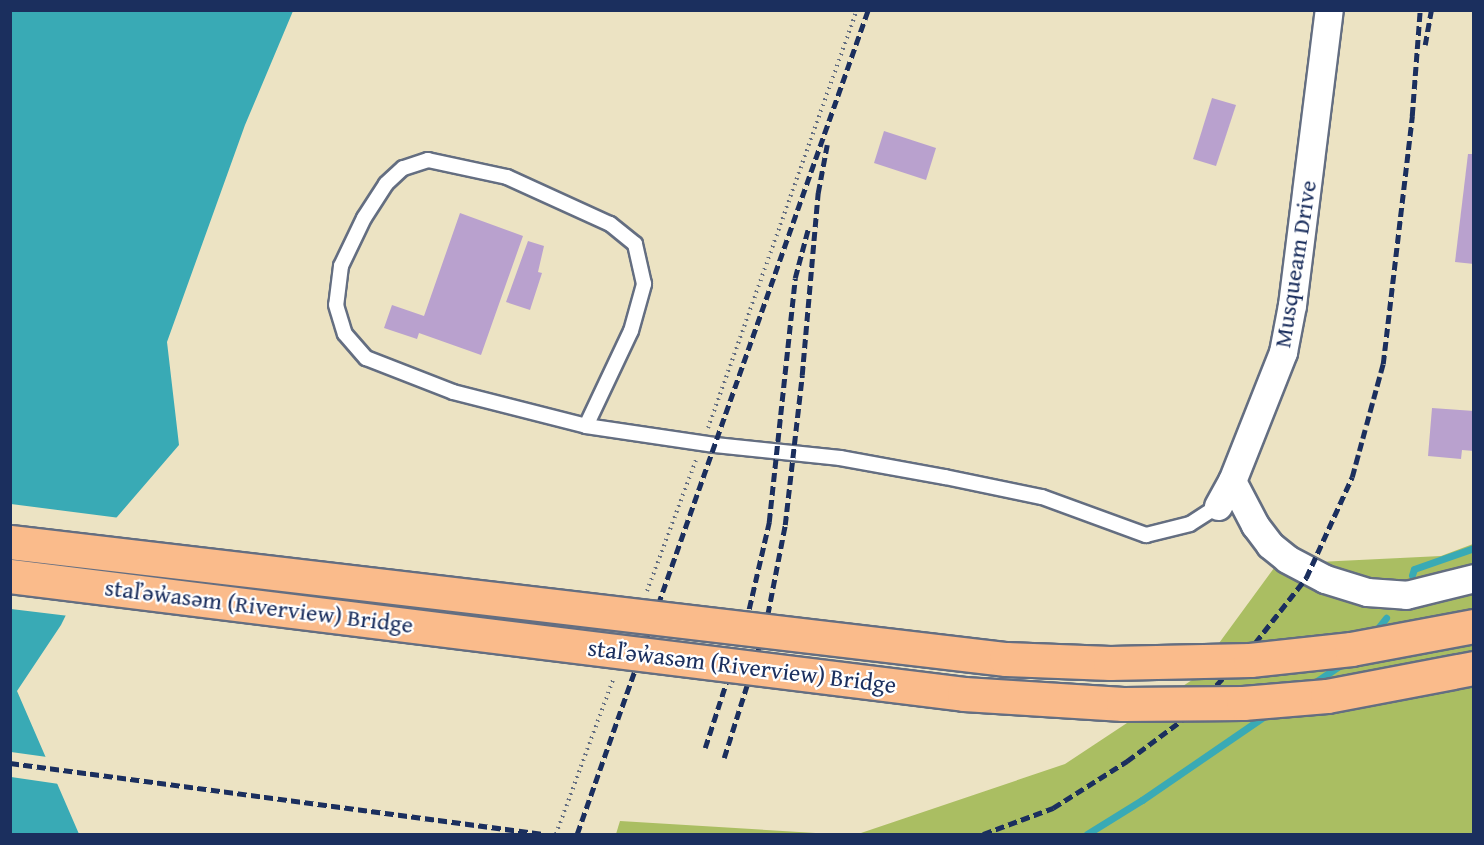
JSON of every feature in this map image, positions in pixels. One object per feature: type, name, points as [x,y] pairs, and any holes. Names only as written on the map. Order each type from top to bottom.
[{"type":"main road","name":"stal̕əw̓asəm (Riverview) Bridge","points":[[10,542],[1006,659],[1110,663],[1250,660],[1351,649],[1473,626]]},
{"type":"main road","name":"stal̕əw̓asəm (Riverview) Bridge","points":[[10,576],[964,694],[1123,704],[1243,703],[1327,696],[1473,668]]},
{"type":"street","name":"Musqueam Drive","points":[[1218,506],[1232,481],[1283,352],[1292,305],[1329,10]]},
{"type":"street","points":[[1232,481],[1255,525],[1270,545],[1287,559],[1326,579],[1367,592],[1406,595],[1473,578]]},
{"type":"lane","points":[[586,426],[631,331],[644,284],[635,244],[610,224],[507,177],[428,160],[403,168],[386,184],[363,218],[341,266],[336,305],[345,334],[366,358],[453,392],[586,426],[703,443],[840,458],[978,484],[1042,497],[1146,535],[1190,524],[1218,506]]},
{"type":"path","points":[[703,443],[856,10]]},
{"type":"green space","points":[[1473,544],[1473,834],[858,834],[1065,764],[1192,680],[1277,564],[1441,556]]},
{"type":"green space","points":[[620,821],[832,834],[616,834]]},
{"type":"water","points":[[10,11],[293,11],[245,125],[167,342],[179,445],[111,524],[61,625],[17,691],[79,834],[11,834]]},
{"type":"pier","points":[[11,504],[120,518],[69,616],[11,609]]},
{"type":"pier","points":[[11,752],[47,757],[59,784],[11,777]]},
{"type":"building","points":[[1212,98],[1236,105],[1216,166],[1193,159]]},
{"type":"building","points":[[884,131],[936,148],[926,180],[874,163]]},
{"type":"building","points":[[1468,154],[1474,154],[1474,264],[1455,262]]},
{"type":"building","points":[[460,213],[523,236],[481,355],[419,333],[417,339],[384,328],[392,305],[424,316]]},
{"type":"building","points":[[528,241],[544,246],[538,272],[542,273],[530,310],[506,302]]},
{"type":"building","points":[[1432,408],[1474,411],[1474,451],[1462,450],[1461,459],[1428,456]]},
{"type":"waterway","points":[[1412,575],[1414,569],[1474,548]]},
{"type":"waterway","points":[[1375,632],[1386,618]]},
{"type":"waterway","points":[[1311,685],[1344,663]]},
{"type":"waterway","points":[[1087,834],[1142,800],[1269,713]]},
{"type":"railway","points":[[577,834],[868,10]]},
{"type":"railway","points":[[983,834],[1053,808],[1127,761],[1189,715],[1255,643],[1306,578],[1352,477],[1383,364],[1412,116],[1420,10]]},
{"type":"railway","points":[[1425,45],[1431,10]]},
{"type":"railway","points":[[724,758],[765,628],[785,525],[802,375],[818,193],[827,145]]},
{"type":"railway","points":[[705,748],[746,622],[769,522],[795,278],[808,229]]},
{"type":"railway","points":[[10,763],[543,834]]}]
